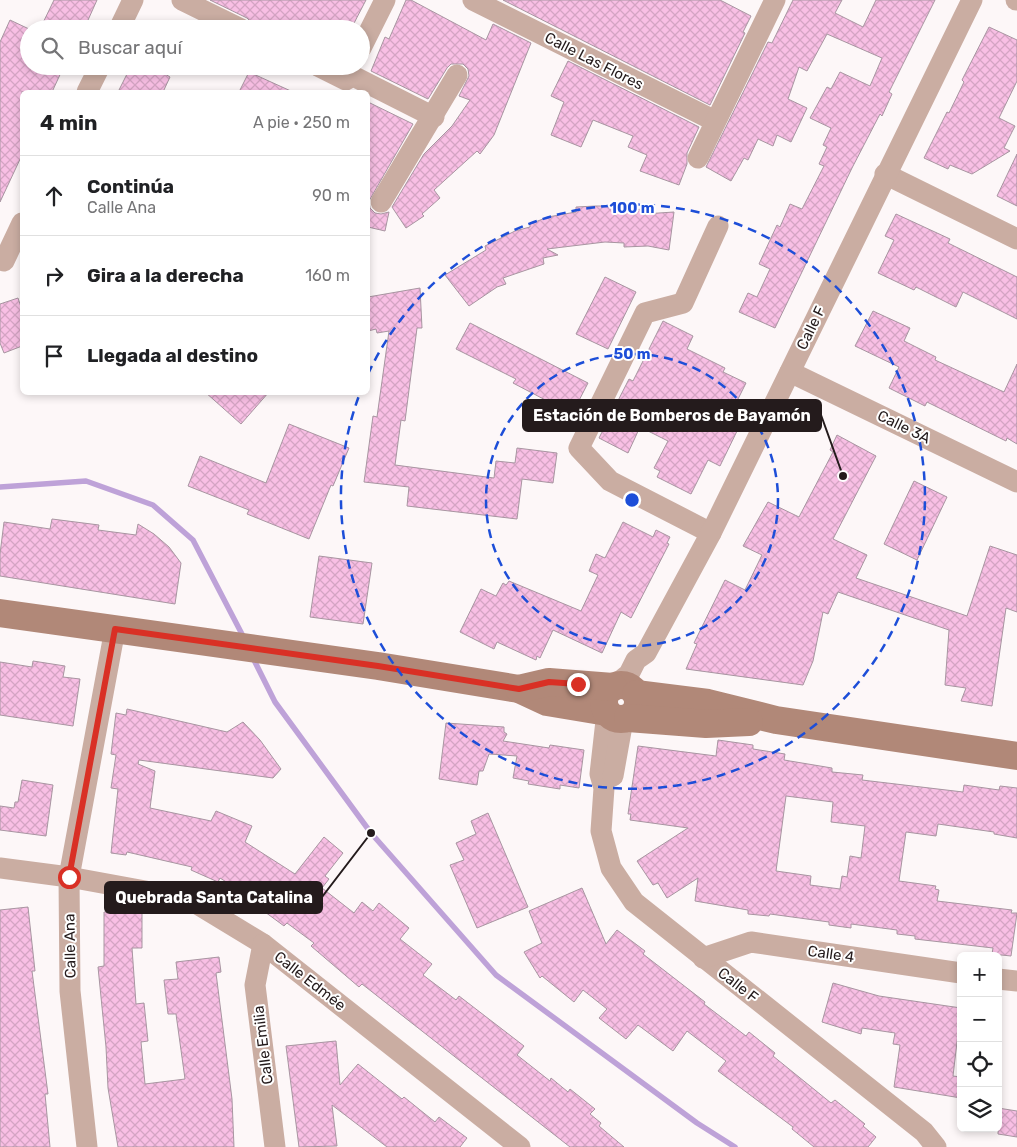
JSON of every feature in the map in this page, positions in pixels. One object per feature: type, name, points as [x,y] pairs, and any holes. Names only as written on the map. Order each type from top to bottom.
[{"type":"street","points":[[123,20],[133,0]]},
{"type":"street","points":[[182,0],[223,20]]},
{"type":"street","points":[[370,30],[385,0]]},
{"type":"street","name":"Calle Las Flores","points":[[472,0],[715,122]]},
{"type":"street","name":"Calle F","points":[[936,1147],[924,1132],[634,902],[611,868],[601,831],[604,788],[600,774],[629,674],[636,660],[646,653],[711,533],[885,174],[972,0]]},
{"type":"street","points":[[698,158],[768,2]]},
{"type":"street","points":[[88,90],[96,75]]},
{"type":"street","points":[[381,202],[434,117],[457,75]]},
{"type":"street","points":[[347,78],[434,117]]},
{"type":"street","points":[[885,174],[1017,239]]},
{"type":"street","points":[[711,533],[610,481],[579,448],[646,313],[682,303],[718,226]]},
{"type":"street","points":[[0,258],[4,261],[20,227]]},
{"type":"street","name":"Calle 3A","points":[[790,372],[1017,482]]},
{"type":"street","points":[[0,613],[378,666],[519,689],[549,682],[621,706],[706,724],[776,720],[1017,756]]},
{"type":"street","name":"Calle Ana","points":[[87,1147],[70,991],[69,877],[115,629]]},
{"type":"street","name":"Calle Edmée","points":[[0,868],[69,877],[189,899],[263,944],[520,1147]]},
{"type":"street","name":"Calle 4","points":[[703,958],[751,942],[957,972]]},
{"type":"street","name":"Calle Emilia","points":[[263,944],[255,986],[275,1147]]},
{"type":"street","points":[[1002,979],[1017,981]]},
{"type":"building","points":[[54,0],[97,0],[88,20],[44,20]]},
{"type":"building","points":[[210,0],[366,0],[356,20],[249,20]]},
{"type":"building","points":[[406,0],[411,0],[486,40],[493,24],[531,43],[494,135],[480,154],[477,151],[434,190],[440,198],[422,214],[424,216],[406,228],[392,207],[424,154],[452,126],[470,100],[459,96],[469,76],[468,69],[463,64],[451,64],[447,68],[428,99],[371,71],[385,37],[389,39]]},
{"type":"building","points":[[503,0],[720,0],[751,16],[743,32],[745,33],[710,105]]},
{"type":"building","points":[[793,0],[842,0],[835,13],[863,27],[876,0],[935,0],[889,92],[892,94],[882,116],[880,114],[852,168],[775,328],[739,312],[748,293],[757,297],[770,269],[759,264],[777,225],[780,227],[790,204],[802,209],[824,166],[819,164],[827,147],[823,145],[831,128],[810,118],[827,87],[831,89],[840,72],[870,86],[882,58],[827,34],[807,71],[799,67],[788,99],[807,108],[791,142],[777,135],[773,146],[758,139],[748,160],[744,158],[731,181],[706,167],[768,42],[772,43]]},
{"type":"building","points":[[10,20],[20,25],[20,75],[60,75],[53,90],[20,90],[20,159],[0,202],[0,42]]},
{"type":"building","points":[[989,27],[1017,40],[1017,81],[999,118],[1015,126],[1004,148],[1010,151],[972,174],[950,165],[948,169],[924,158],[947,112],[949,113],[964,82],[962,80]]},
{"type":"building","points":[[568,61],[699,127],[687,153],[687,164],[679,185],[640,171],[647,155],[628,147],[633,136],[593,120],[581,147],[551,135],[564,102],[551,96]]},
{"type":"building","points":[[126,75],[167,75],[170,77],[164,90],[119,90]]},
{"type":"building","points":[[248,75],[256,75],[289,90],[240,90]]},
{"type":"building","points":[[370,103],[413,124],[370,199]]},
{"type":"building","points":[[1017,154],[1017,206],[997,196]]},
{"type":"building","points":[[623,206],[623,210],[646,209],[644,214],[674,212],[669,250],[648,246],[624,247],[624,243],[605,242],[547,249],[558,255],[543,258],[544,264],[503,278],[506,284],[497,287],[469,306],[445,275],[486,250],[485,246],[515,231],[530,227],[530,224],[548,217],[576,212],[576,207]]},
{"type":"building","points":[[370,208],[375,213],[389,212],[385,231],[370,227]]},
{"type":"building","points":[[896,214],[950,239],[948,243],[1017,277],[1017,319],[963,292],[956,307],[916,287],[914,290],[878,273],[894,240],[885,236]]},
{"type":"building","points":[[605,277],[636,292],[608,349],[576,334]]},
{"type":"building","points":[[420,288],[422,328],[417,328],[405,421],[401,420],[395,465],[494,478],[496,461],[515,463],[517,448],[557,453],[553,483],[522,479],[517,519],[407,506],[409,487],[364,482],[373,416],[377,417],[389,331],[377,333],[376,329],[370,330],[370,297]]},
{"type":"building","points":[[18,298],[20,304],[20,347],[4,353],[0,343],[0,304]]},
{"type":"building","points":[[873,311],[910,328],[904,341],[936,357],[935,360],[1004,392],[1017,364],[1017,444],[1007,438],[1006,441],[927,402],[925,406],[889,388],[899,367],[855,346]]},
{"type":"building","points":[[663,321],[693,336],[687,349],[725,368],[723,372],[746,383],[727,421],[739,427],[720,466],[708,460],[691,494],[657,477],[660,471],[654,468],[668,441],[640,427],[628,453],[599,438],[629,379],[633,381]]},
{"type":"building","points":[[470,323],[588,383],[572,414],[513,383],[516,379],[456,349]]},
{"type":"building","points":[[208,395],[266,395],[241,424]]},
{"type":"building","points":[[289,424],[349,448],[333,486],[331,485],[309,539],[247,514],[249,510],[188,486],[200,456],[266,483]]},
{"type":"building","points":[[837,435],[876,456],[833,539],[867,555],[856,578],[967,616],[990,546],[1017,555],[1017,612],[1006,608],[992,706],[961,701],[966,688],[945,685],[949,630],[838,592],[828,614],[823,612],[813,661],[803,685],[686,669],[697,644],[694,643],[725,580],[745,590],[762,555],[743,546],[768,502],[799,517],[833,452],[830,450]]},
{"type":"building","points":[[914,481],[947,497],[917,560],[884,544]]},
{"type":"building","points":[[52,519],[99,525],[98,530],[136,535],[138,524],[154,534],[169,547],[181,563],[175,604],[0,576],[0,554],[4,522],[50,529]]},
{"type":"building","points":[[623,522],[653,537],[656,530],[670,537],[667,543],[669,544],[631,618],[621,612],[602,653],[553,630],[540,658],[537,656],[536,660],[497,642],[494,649],[460,632],[481,589],[496,596],[503,583],[506,585],[509,581],[581,611],[598,575],[589,571],[596,554],[605,558]]},
{"type":"building","points":[[319,556],[372,563],[363,624],[310,617]]},
{"type":"building","points":[[33,661],[65,666],[63,677],[80,679],[73,726],[0,715],[0,662],[32,667]]},
{"type":"building","points":[[127,709],[227,732],[243,722],[260,740],[281,769],[273,778],[139,760],[138,764],[155,771],[150,808],[211,821],[216,811],[252,826],[245,842],[295,874],[324,837],[343,853],[325,876],[329,879],[322,888],[354,913],[362,902],[373,911],[379,903],[409,928],[400,939],[432,964],[423,975],[456,1000],[459,996],[524,1046],[517,1055],[550,1081],[551,1078],[568,1092],[570,1089],[595,1109],[590,1114],[601,1123],[599,1126],[624,1147],[570,1147],[362,984],[359,987],[311,946],[314,943],[287,923],[284,926],[265,912],[268,908],[220,878],[218,882],[191,870],[192,867],[127,852],[126,855],[111,853],[118,789],[111,788],[116,755],[111,754],[116,713],[126,715]]},
{"type":"building","points":[[446,723],[504,727],[504,732],[507,734],[503,741],[549,748],[550,745],[584,750],[579,788],[560,785],[560,789],[528,784],[529,781],[513,778],[517,756],[489,754],[483,771],[479,771],[477,785],[439,779]]},
{"type":"building","points":[[718,740],[753,745],[753,749],[785,754],[784,760],[832,768],[832,772],[863,775],[862,780],[963,792],[964,785],[999,790],[1000,786],[1017,788],[1017,838],[994,834],[994,832],[938,824],[936,836],[906,832],[899,881],[936,886],[935,889],[939,890],[937,901],[1012,910],[1011,913],[1017,913],[1011,956],[1002,955],[1002,952],[992,952],[993,948],[915,939],[915,936],[897,934],[897,930],[851,924],[851,928],[829,925],[829,922],[770,914],[769,916],[748,914],[748,910],[695,901],[698,878],[667,898],[658,883],[653,885],[637,861],[688,828],[630,820],[631,814],[628,814],[638,746],[716,756]],"holes":[[[786,796],[833,802],[831,822],[865,826],[861,858],[850,856],[847,877],[842,876],[840,889],[810,885],[811,876],[776,871]]]},
{"type":"building","points":[[22,780],[53,785],[46,836],[0,830],[0,806],[14,808],[15,802],[18,802]]},
{"type":"building","points":[[488,813],[528,907],[477,928],[450,865],[464,860],[456,843],[476,834],[471,821]]},
{"type":"building","points":[[582,888],[606,944],[617,930],[645,951],[643,954],[705,1002],[704,1004],[746,1036],[749,1032],[775,1053],[773,1056],[831,1103],[835,1100],[865,1124],[863,1126],[876,1137],[868,1147],[814,1147],[792,1129],[793,1127],[718,1071],[726,1061],[687,1031],[673,1051],[638,1025],[626,1039],[599,1018],[607,1009],[583,990],[574,1002],[542,976],[540,978],[524,952],[542,943],[529,911]]},
{"type":"building","points":[[28,907],[35,971],[32,971],[48,1094],[45,1094],[50,1147],[0,1147],[0,910]]},
{"type":"building","points":[[104,912],[142,912],[142,948],[132,948],[136,1004],[144,1003],[148,1041],[141,1042],[145,1084],[185,1079],[176,1014],[168,1014],[164,980],[178,979],[176,962],[219,957],[221,972],[216,973],[232,1099],[234,1147],[118,1147],[108,1088],[98,967],[104,966]]},
{"type":"building","points":[[833,983],[879,996],[957,1007],[957,1042],[953,1076],[957,1076],[957,1097],[894,1087],[900,1045],[893,1044],[895,1033],[862,1028],[861,1034],[822,1022]]},
{"type":"building","points":[[336,1041],[340,1085],[358,1064],[435,1122],[439,1117],[467,1138],[460,1147],[387,1147],[332,1105],[337,1146],[299,1147],[286,1046]]},
{"type":"building","points":[[1002,1109],[1017,1111],[1017,1137],[998,1134],[998,1132],[1002,1132]]},
{"type":"waterway","points":[[0,487],[86,481],[153,505],[193,540],[244,638]]},
{"type":"waterway","points":[[253,658],[275,702],[371,833],[496,975],[697,1123],[735,1147]]},
{"type":"place","name":"Estación de Bomberos de Bayamón","points":[[843,476]]},
{"type":"place","name":"Quebrada Santa Catalina","points":[[371,833]]},
{"type":"route","points":[[69,877],[115,629],[378,666],[519,689],[549,682],[578,684]]}]
